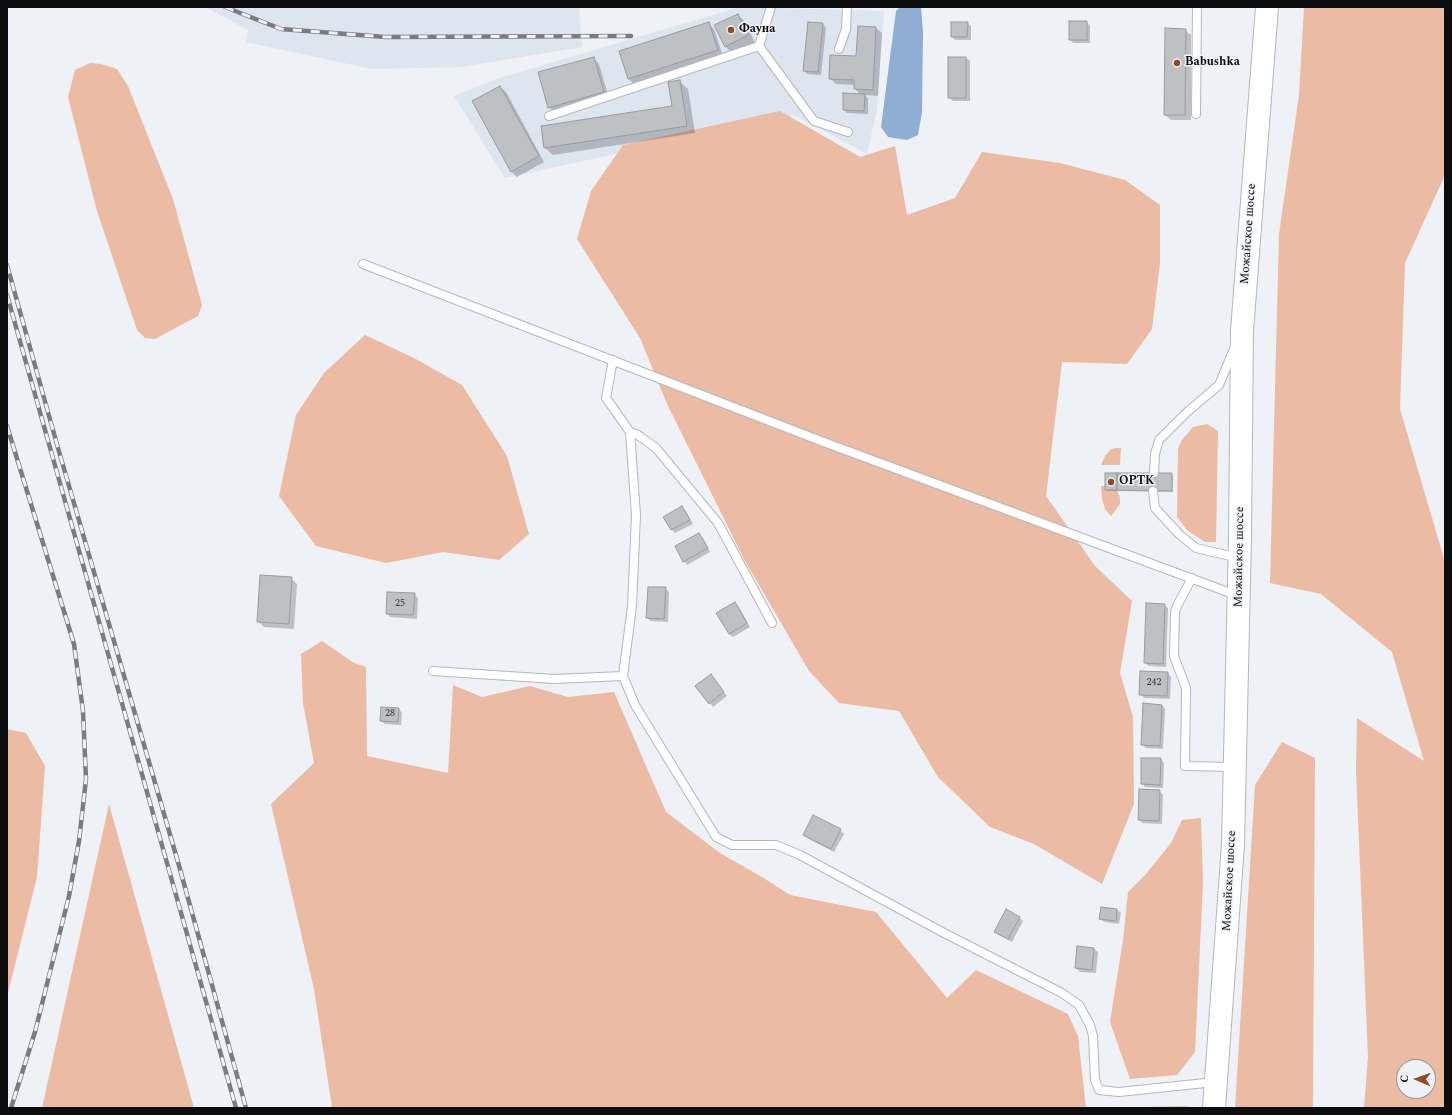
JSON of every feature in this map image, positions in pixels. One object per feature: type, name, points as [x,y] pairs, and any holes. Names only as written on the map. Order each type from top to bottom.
[{"type":"main road","name":"Можайское шоссе","points":[[1214,1108],[1233,844],[1240,558],[1242,331],[1267,7]]},
{"type":"lane","points":[[759,46],[771,7]]},
{"type":"lane","points":[[839,49],[846,29],[847,7]]},
{"type":"lane","points":[[1196,114],[1197,7]]},
{"type":"lane","points":[[549,116],[759,46]]},
{"type":"lane","points":[[759,46],[814,121],[848,132]]},
{"type":"lane","points":[[363,264],[821,441],[1239,596]]},
{"type":"lane","points":[[1154,473],[1154,454],[1159,440],[1186,413],[1219,385],[1242,331]]},
{"type":"lane","points":[[613,360],[606,398],[630,432],[636,515],[632,606],[623,676],[635,705],[716,837],[732,845],[776,845],[800,855],[944,933],[1062,993],[1079,1005],[1090,1025],[1093,1036],[1095,1080],[1099,1090],[1119,1092],[1216,1082]]},
{"type":"lane","points":[[630,432],[638,435],[656,448],[718,523],[772,623]]},
{"type":"lane","points":[[1152,491],[1155,508],[1179,534],[1196,548],[1240,558]]},
{"type":"lane","points":[[1192,578],[1178,604],[1175,620],[1174,656],[1186,688],[1185,766],[1235,767]]},
{"type":"lane","points":[[433,671],[554,679],[623,676]]},
{"type":"shaded area","points":[[205,7],[579,7],[582,47],[461,67],[372,69],[246,42],[248,30]]},
{"type":"shaded area","points":[[740,7],[884,11],[877,109],[867,154],[794,115],[505,178],[454,96],[493,80]]},
{"type":"shaded area","points":[[1304,7],[1445,7],[1445,175],[1405,263],[1400,409],[1445,562],[1445,1108],[1364,1108],[1368,1057],[1356,770],[1357,718],[1424,761],[1392,652],[1321,594],[1270,583],[1279,234],[1299,95]]},
{"type":"shaded area","points":[[90,63],[101,64],[117,69],[128,86],[173,199],[202,305],[198,316],[155,339],[145,338],[137,330],[97,211],[68,97],[75,70]]},
{"type":"shaded area","points":[[780,111],[860,157],[895,146],[907,215],[955,198],[982,152],[1060,163],[1125,180],[1160,205],[1160,263],[1152,329],[1127,364],[1062,362],[1046,496],[1095,566],[1132,601],[1120,673],[1133,717],[1134,804],[1102,884],[1034,844],[990,827],[938,777],[899,711],[839,703],[809,671],[745,561],[667,404],[640,338],[577,239],[591,191],[623,145]]},
{"type":"shaded area","points":[[365,335],[414,358],[462,385],[507,456],[529,534],[499,560],[443,552],[386,563],[316,546],[279,496],[296,415],[324,373]]},
{"type":"shaded area","points":[[1207,424],[1218,431],[1216,542],[1205,542],[1187,530],[1177,517],[1178,448],[1182,440],[1193,427]]},
{"type":"shaded area","points":[[1121,448],[1120,465],[1101,465],[1105,456],[1111,449]]},
{"type":"shaded area","points":[[1101,486],[1105,486],[1105,490],[1117,490],[1120,498],[1120,504],[1111,516],[1105,509],[1102,499]]},
{"type":"shaded area","points":[[322,641],[354,663],[366,667],[367,756],[448,773],[453,685],[482,697],[530,686],[568,697],[614,692],[666,812],[720,853],[790,895],[876,912],[947,998],[976,970],[1068,1014],[1078,1036],[1086,1108],[332,1108],[314,989],[271,804],[314,763],[303,703],[301,654]]},
{"type":"shaded area","points":[[7,729],[26,733],[45,766],[37,877],[7,997]]},
{"type":"shaded area","points":[[1282,742],[1315,758],[1313,1108],[1235,1108],[1255,785]]},
{"type":"shaded area","points":[[109,804],[194,1108],[42,1108]]},
{"type":"shaded area","points":[[1201,818],[1203,883],[1195,1052],[1177,1075],[1130,1079],[1110,1022],[1123,940],[1128,892],[1146,874],[1171,843],[1182,820]]},
{"type":"shaded area","points":[[1188,1106],[1187,1108],[1100,1108]]},
{"type":"water","points":[[900,7],[921,7],[923,32],[922,112],[918,135],[907,140],[888,137],[881,127],[896,11]]},
{"type":"building","name":"Фауна","points":[[738,14],[748,35],[725,47],[714,25]]},
{"type":"building","points":[[1069,21],[1087,21],[1087,40],[1069,40]]},
{"type":"building","points":[[709,22],[718,50],[628,79],[619,51]]},
{"type":"building","points":[[808,22],[823,23],[818,72],[803,71]]},
{"type":"building","points":[[951,22],[968,22],[967,37],[951,37]]},
{"type":"building","points":[[858,26],[876,27],[873,90],[854,89],[854,80],[829,79],[830,55],[856,56]]},
{"type":"building","points":[[1165,28],[1186,29],[1185,115],[1164,115]]},
{"type":"building","points":[[594,57],[604,92],[548,108],[538,72]]},
{"type":"building","points":[[948,57],[966,57],[966,98],[948,98]]},
{"type":"building","points":[[680,80],[687,126],[544,148],[541,126],[672,106],[668,82]]},
{"type":"building","points":[[500,86],[539,156],[511,172],[472,101]]},
{"type":"building","points":[[843,93],[865,94],[864,111],[843,110]]},
{"type":"building","points":[[1105,473],[1117,473],[1117,490],[1105,490]]},
{"type":"building","points":[[1117,473],[1172,473],[1172,491],[1117,490]]},
{"type":"building","points":[[682,506],[690,520],[671,530],[663,517]]},
{"type":"building","points":[[699,533],[708,548],[683,562],[675,546]]},
{"type":"building","points":[[260,575],[292,577],[289,624],[257,622]]},
{"type":"building","points":[[648,587],[666,587],[664,619],[646,618]]},
{"type":"building","points":[[387,592],[415,593],[413,615],[386,614]]},
{"type":"building","points":[[735,602],[747,623],[729,634],[716,613]]},
{"type":"building","points":[[1146,603],[1165,604],[1163,664],[1144,663]]},
{"type":"building","points":[[1140,671],[1168,672],[1167,696],[1139,695]]},
{"type":"building","points":[[711,674],[724,692],[709,704],[695,686]]},
{"type":"building","points":[[1143,703],[1162,705],[1160,746],[1141,745]]},
{"type":"building","points":[[381,707],[399,708],[398,722],[380,721]]},
{"type":"building","points":[[1141,758],[1161,758],[1160,785],[1141,784]]},
{"type":"building","points":[[1139,789],[1160,790],[1159,821],[1138,820]]},
{"type":"building","points":[[813,815],[841,829],[831,849],[803,835]]},
{"type":"building","points":[[1101,907],[1117,909],[1116,921],[1099,919]]},
{"type":"building","points":[[1006,909],[1020,917],[1008,939],[994,932]]},
{"type":"building","points":[[1077,946],[1094,948],[1092,970],[1075,968]]},
{"type":"railway","points":[[225,7],[281,29],[385,37],[631,36]]},
{"type":"railway","points":[[7,265],[58,448],[178,862],[246,1108]]},
{"type":"railway","points":[[7,295],[236,1108]]},
{"type":"railway","points":[[7,426],[74,644],[83,711],[86,779],[79,841],[69,896],[35,1032],[11,1108]]},
{"type":"place","name":"Фауна","points":[[731,30]]},
{"type":"place","name":"Babushka","points":[[1177,63]]},
{"type":"place","name":"ОРТК","points":[[1111,482]]}]
